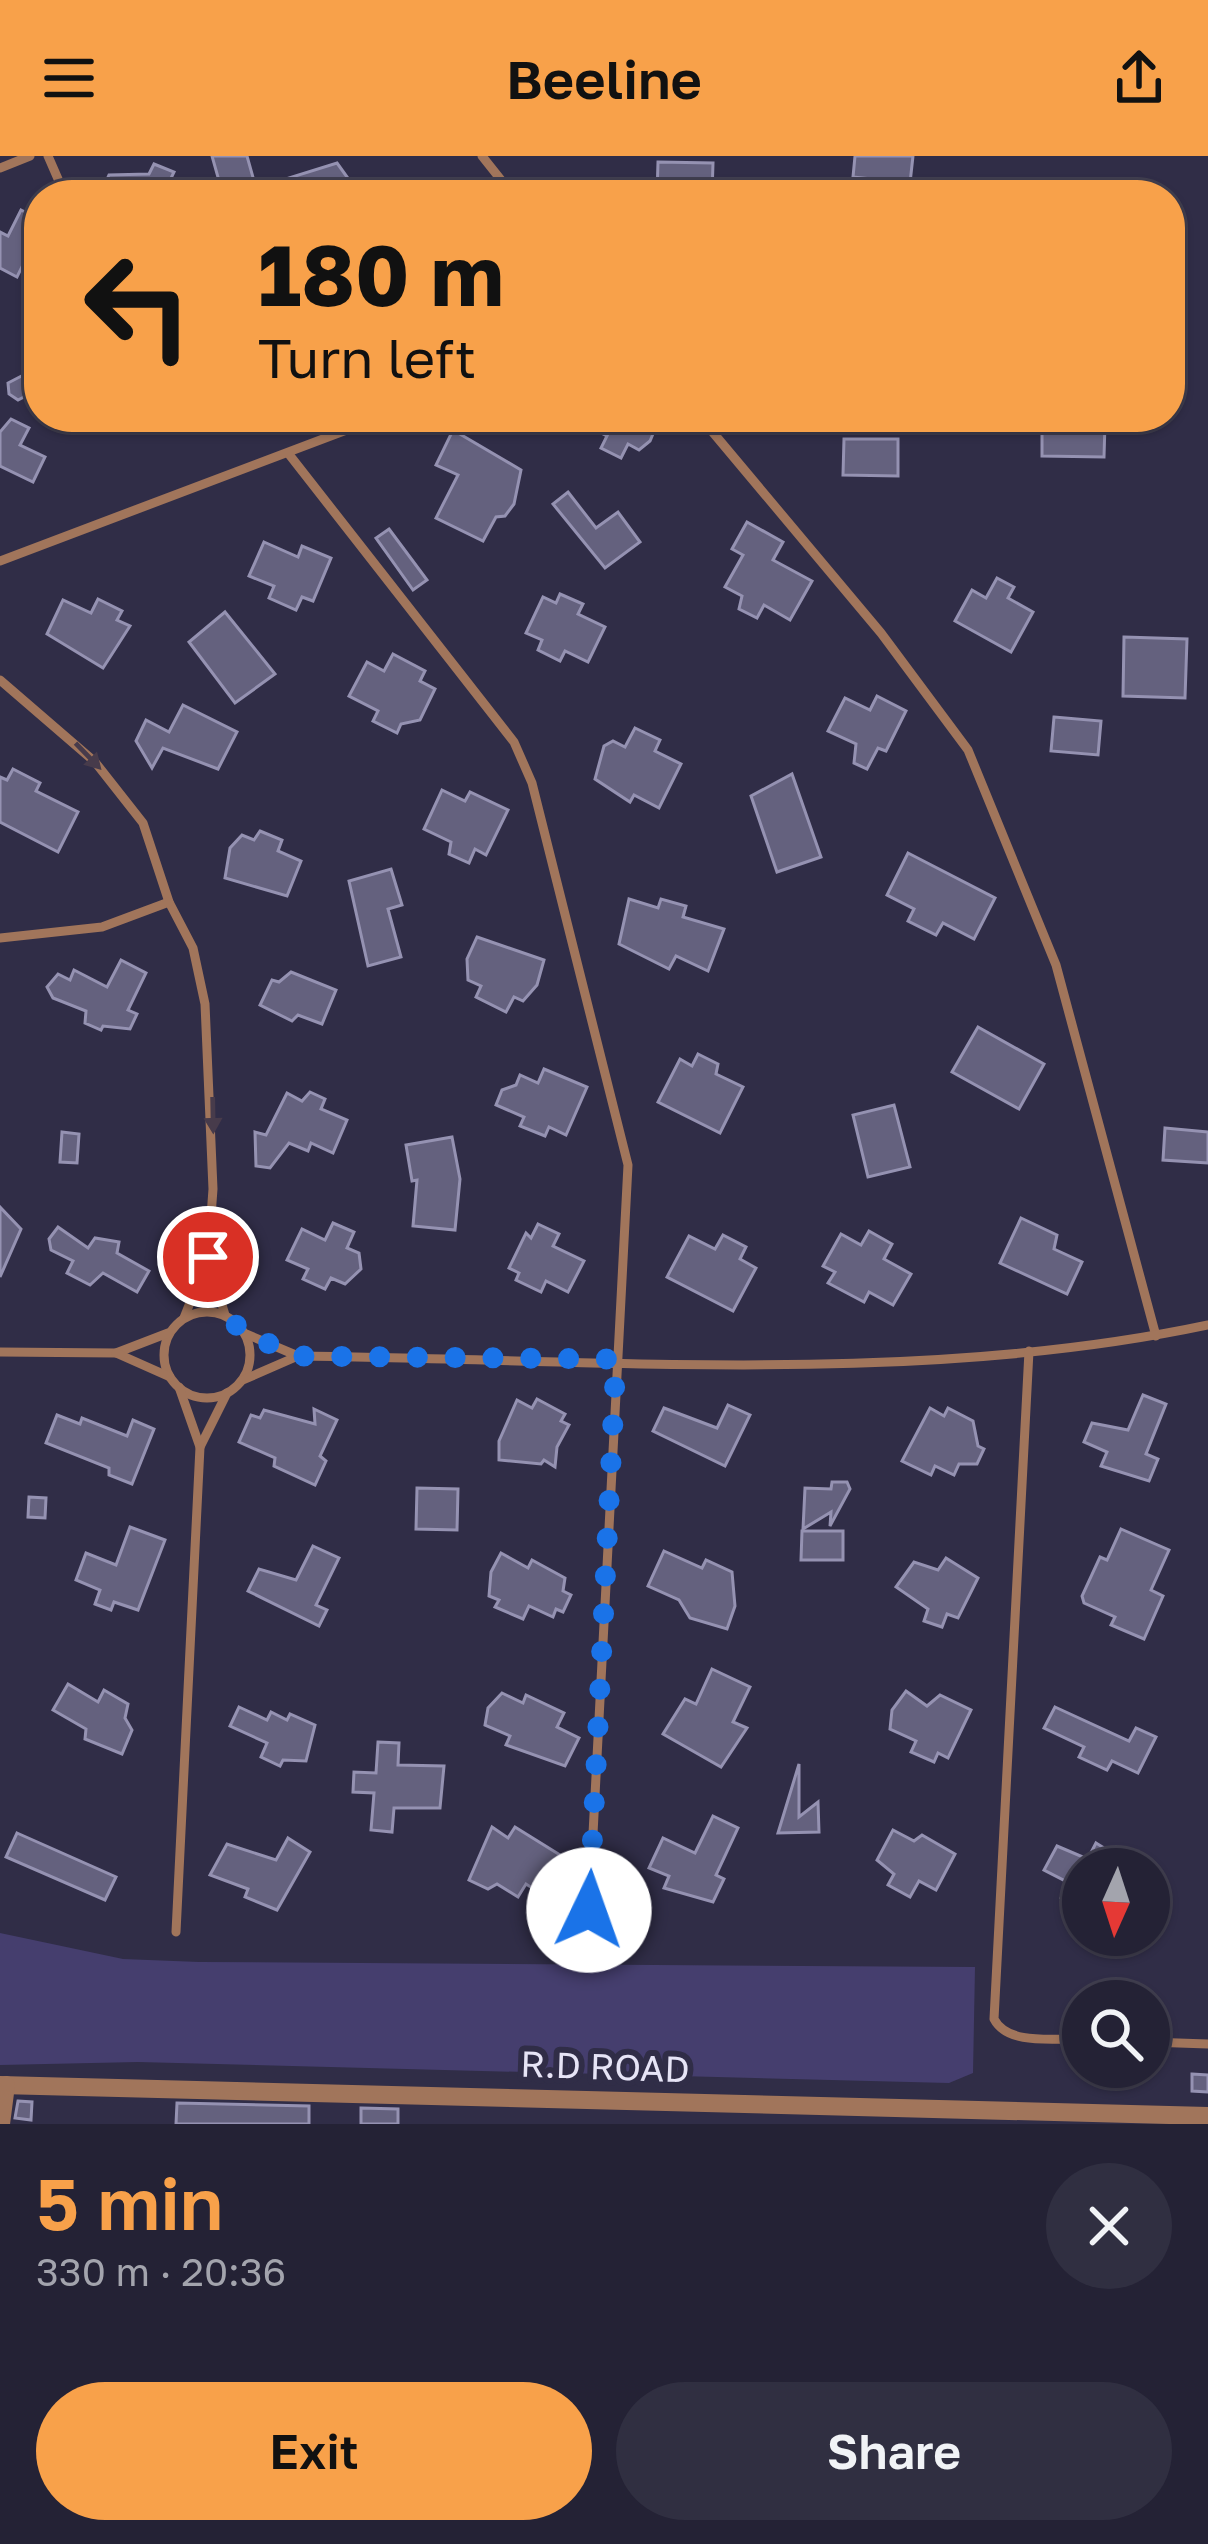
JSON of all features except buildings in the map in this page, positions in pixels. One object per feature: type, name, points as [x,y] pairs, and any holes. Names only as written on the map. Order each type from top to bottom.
[{"type":"street","name":"R.D ROAD","points":[[3,2085],[1080,2118],[1208,2116]]},
{"type":"street","points":[[1,2124],[3,2085]]},
{"type":"lane","points":[[0,168],[29,156]]},
{"type":"lane","points":[[482,156],[501,180]]},
{"type":"lane","points":[[0,561],[341,432]]},
{"type":"lane","points":[[713,432],[881,633],[947,718],[977,768],[1056,965],[1156,1336]]},
{"type":"lane","points":[[288,452],[493,712],[532,783],[626,1147],[589,1910]]},
{"type":"lane","points":[[0,680],[95,762],[142,823],[169,902],[193,947],[205,1004],[213,1099],[208,1257],[225,1315]]},
{"type":"lane","points":[[0,938],[102,928],[169,902]]},
{"type":"lane","points":[[0,1352],[116,1353],[168,1334],[184,1318],[208,1257]]},
{"type":"lane","points":[[184,1318],[211,1312],[225,1315],[246,1334],[298,1356],[779,1362],[1029,1351],[1156,1336],[1208,1324]]},
{"type":"lane","points":[[168,1334],[164,1353],[200,1447]]},
{"type":"lane","points":[[243,1380],[250,1361],[246,1334]]},
{"type":"lane","points":[[1029,1351],[994,2019],[1000,2030],[1013,2036],[1062,2038]]},
{"type":"lane","points":[[116,1353],[201,1397],[227,1393]]},
{"type":"lane","points":[[176,1932],[200,1447],[227,1393],[243,1380],[298,1356]]},
{"type":"lane","points":[[1170,2043],[1208,2044]]},
{"type":"shaded area","points":[[0,1933],[123,1959],[199,1962],[975,1967],[973,2073],[949,2083],[138,2062],[0,2065]]},
{"type":"route","points":[[208,1257],[225,1315],[246,1334],[298,1356],[616,1359],[589,1910]]}]
